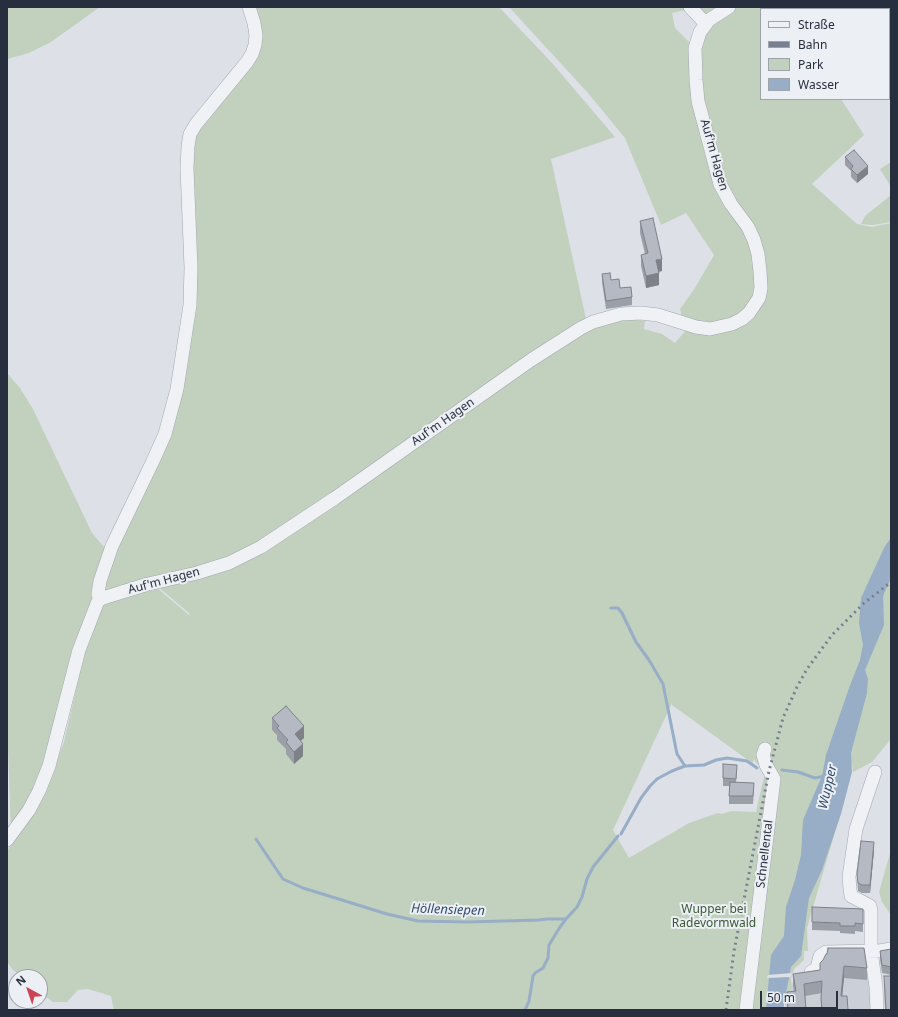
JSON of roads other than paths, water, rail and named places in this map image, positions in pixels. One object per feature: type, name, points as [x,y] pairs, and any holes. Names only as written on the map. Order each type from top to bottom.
[{"type":"street","points":[[7,840],[29,810],[44,780],[54,752],[79,650],[96,604],[100,599],[98,594],[100,582],[112,546],[165,434],[177,389],[190,305],[191,268],[187,168],[190,134],[196,124],[252,54],[255,46],[256,35],[249,7]]},
{"type":"street","points":[[690,7],[705,23],[713,16],[729,7]]},
{"type":"street","name":"Auf'm Hagen","points":[[100,599],[148,584],[197,573],[246,556],[335,498],[531,360],[580,328],[593,322],[621,314],[642,313],[658,315],[696,327],[710,329],[732,324],[742,319],[749,313],[759,298],[761,288],[758,254],[748,227],[731,204],[720,184],[697,91],[695,48],[697,38],[705,23]]},
{"type":"street","name":"Schnellental","points":[[746,1010],[774,779],[766,765],[763,755],[765,749]]},
{"type":"street","points":[[875,772],[856,829],[849,877],[851,896],[870,906],[871,951],[876,987],[877,1010]]},
{"type":"street","points":[[812,972],[817,968],[820,956],[826,952],[891,949]]},
{"type":"water","name":"Wupper","points":[[891,538],[891,578],[883,596],[884,625],[865,670],[868,679],[867,693],[851,753],[852,772],[841,814],[822,870],[809,898],[801,956],[791,967],[783,1010],[766,1010],[771,955],[784,936],[786,907],[801,855],[803,820],[822,776],[826,755],[860,660],[863,645],[859,623],[861,598],[885,546]]},
{"type":"waterway","points":[[611,608],[618,608],[622,613],[636,642],[649,660],[663,684],[677,754],[685,766]]},
{"type":"waterway","name":"Höllensiepen","points":[[621,834],[641,798],[650,786],[657,779],[672,771],[685,766],[704,765],[716,760],[727,758],[747,761],[757,768]]},
{"type":"waterway","name":"Höllensiepen","points":[[782,770],[798,772],[815,778],[825,776]]},
{"type":"waterway","name":"Höllensiepen","points":[[256,839],[283,879],[303,888],[387,914],[418,921],[468,922],[566,919],[577,907],[593,867],[618,836]]},
{"type":"waterway","points":[[525,1010],[529,1001],[533,976],[543,968],[548,958],[549,945],[566,919]]},
{"type":"railway","points":[[726,1010],[734,951],[769,771],[783,718],[807,669],[832,635],[863,604],[891,582]]},
{"type":"park label","name":"Wupper bei Radevormwald","points":[[714,917]]}]
